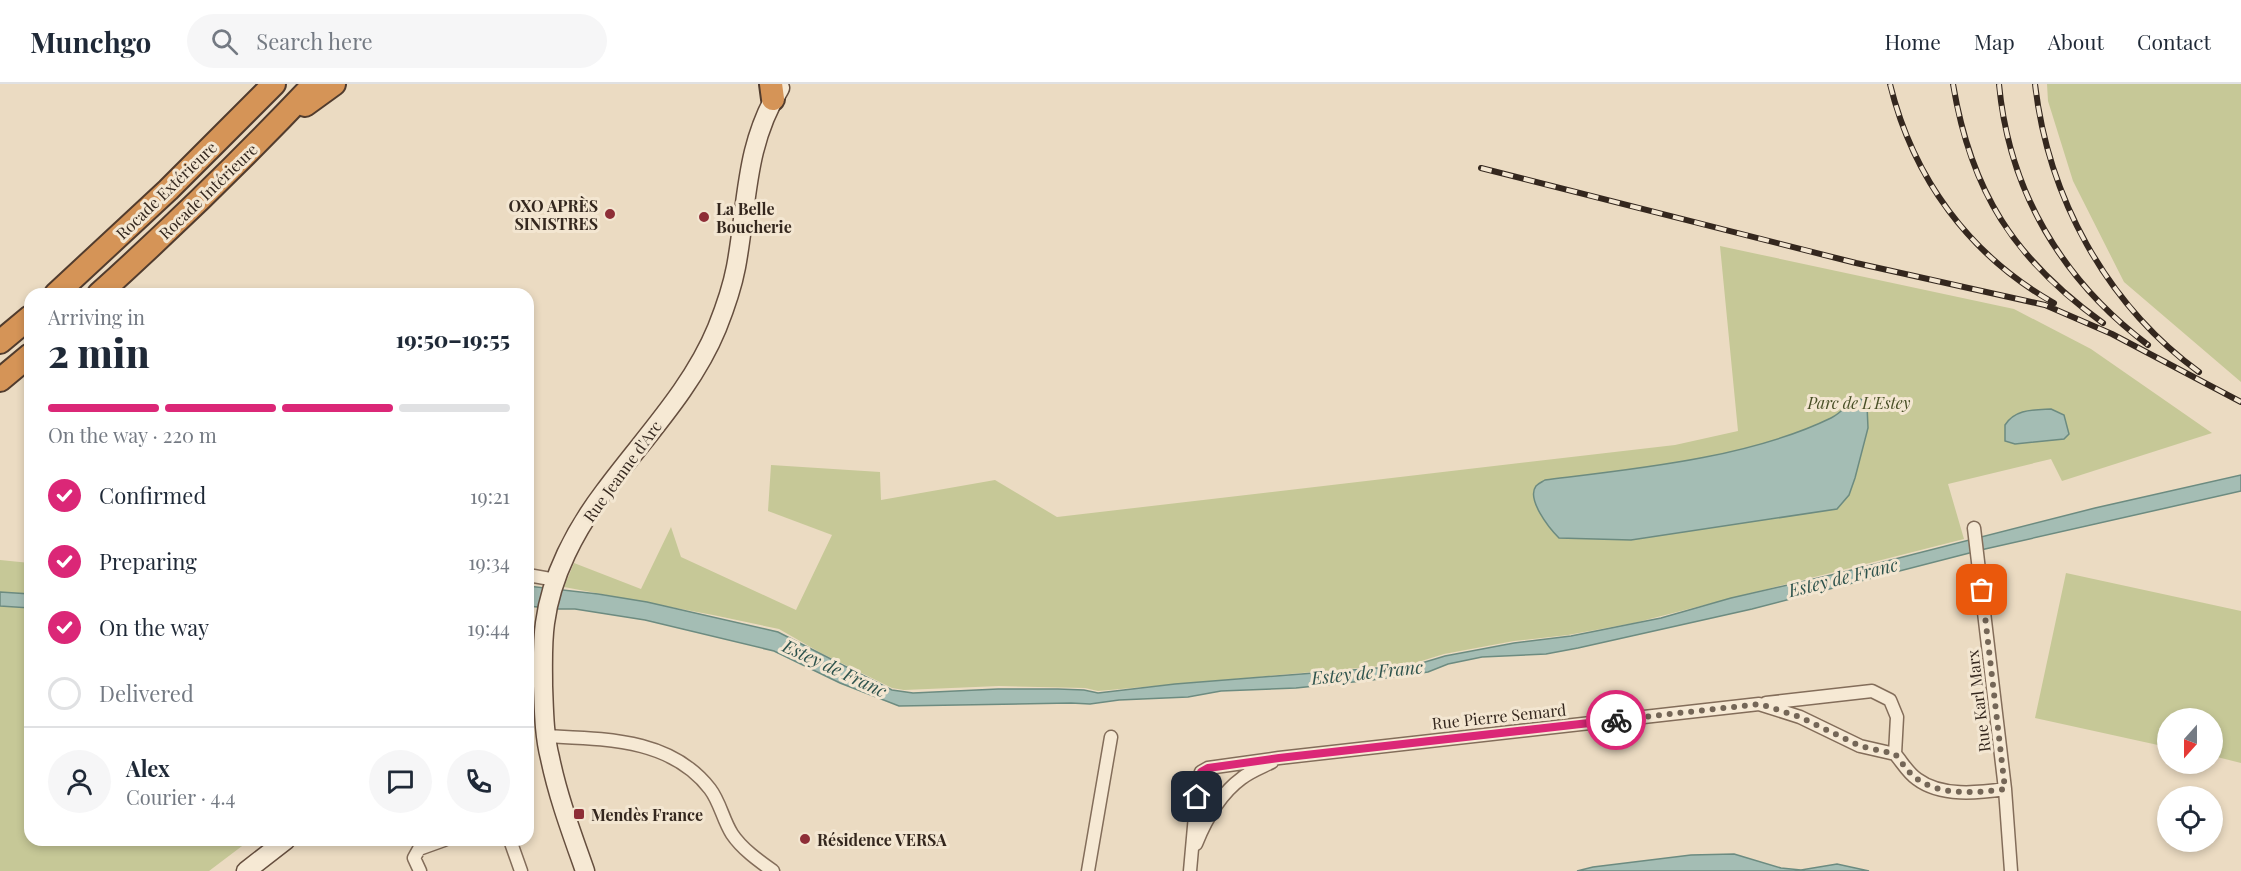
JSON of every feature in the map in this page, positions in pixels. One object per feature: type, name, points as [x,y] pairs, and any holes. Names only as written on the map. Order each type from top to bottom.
[{"type":"highway","points":[[244,115],[267,84]]},
{"type":"highway","name":"Rocade Extérieure","points":[[62,288],[168,190],[274,84]]},
{"type":"highway","name":"Rocade Intérieure","points":[[106,288],[268,133],[314,84]]},
{"type":"highway","points":[[268,133],[334,84]]},
{"type":"highway","points":[[0,342],[24,322]]},
{"type":"highway","points":[[0,380],[24,360]]},
{"type":"street","name":"Rue Jeanne d'Arc","points":[[582,870],[556,781],[537,737],[547,610],[555,584],[586,517],[683,388],[716,331],[734,277],[755,142],[775,89]]},
{"type":"street","name":"Rue Karl Marx","points":[[1975,533],[2005,789],[2011,871]]},
{"type":"street","points":[[534,578],[555,584]]},
{"type":"street","name":"Rue Pierre Semard","points":[[1190,871],[1198,782],[1201,772],[1208,768],[1872,691],[1890,700],[1897,717],[1895,754],[1860,746],[1800,717],[1760,704]]},
{"type":"street","points":[[1088,871],[1111,736]]},
{"type":"street","points":[[537,737],[624,741],[650,747],[675,758],[693,771],[711,790],[733,836],[773,871]]},
{"type":"street","points":[[1895,754],[1910,773],[1928,785],[1951,791],[1976,793],[2005,789]]},
{"type":"street","name":"Rue Pierre Semard","points":[[1191,856],[1213,809],[1225,795],[1242,778],[1279,758]]},
{"type":"street","points":[[250,867],[266,846]]},
{"type":"street","points":[[231,871],[250,867],[278,846]]},
{"type":"street","points":[[420,871],[414,858],[419,849],[427,846]]},
{"type":"street","points":[[512,846],[521,871]]},
{"type":"green space","points":[[2047,84],[2241,84],[2241,382],[2124,282],[2073,181],[2048,101]]},
{"type":"green space","name":"Parc de L'Estey","points":[[1720,246],[2014,309],[2091,349],[2212,433],[2062,481],[2051,459],[1948,484],[1964,539],[1634,623],[1568,635],[1514,641],[1444,654],[1415,663],[1098,691],[1085,688],[999,686],[904,690],[892,688],[821,653],[779,629],[564,587],[574,563],[641,589],[671,527],[681,557],[796,610],[832,535],[768,511],[771,465],[880,472],[881,500],[995,480],[1057,517],[1675,445],[1738,431]]},
{"type":"green space","points":[[0,560],[24,562],[24,846],[242,846],[209,871],[0,871]]},
{"type":"green space","points":[[2066,573],[2241,611],[2241,763],[2223,758],[2223,708],[2157,708],[2157,745],[2035,718]]},
{"type":"water","points":[[1856,398],[1863,400],[1867,405],[1868,428],[1849,495],[1837,509],[1631,540],[1559,538],[1536,506],[1534,492],[1536,486],[1545,480],[1691,460],[1764,443],[1799,432],[1831,418]]},
{"type":"water","points":[[2051,409],[2064,415],[2069,434],[2064,439],[2015,444],[2005,441],[2005,425],[2014,416],[2025,411]]},
{"type":"water","name":"Estey de Franc","points":[[2241,475],[2241,491],[1985,549],[1752,609],[1578,648],[1546,654],[1482,657],[1448,664],[1428,672],[1372,680],[1296,688],[1221,691],[1188,697],[1119,700],[1090,704],[899,706],[840,683],[774,651],[645,620],[575,609],[534,607],[534,587],[647,602],[778,632],[892,690],[913,693],[1058,689],[1098,693],[1175,684],[1415,665],[1445,656],[1514,643],[1571,636],[1661,618],[1731,598],[1844,572],[2095,508]]},
{"type":"water","points":[[0,592],[24,594],[24,608],[0,606]]},
{"type":"water","points":[[1734,854],[1781,868],[1801,870],[1837,864],[1869,871],[1577,871],[1691,855]]},
{"type":"railway","points":[[1890,84],[1913,151],[1949,211],[1996,262],[2023,284],[2054,303]]},
{"type":"railway","points":[[1953,84],[1961,123],[1972,158],[2001,220],[2021,248],[2045,274],[2103,323]]},
{"type":"railway","points":[[1999,84],[2014,161],[2045,231],[2090,292],[2117,320],[2148,345]]},
{"type":"railway","points":[[2035,84],[2042,126],[2053,167],[2068,207],[2087,245],[2110,281],[2136,314],[2166,345],[2199,372]]},
{"type":"railway","points":[[1481,168],[1856,263],[2045,305],[2112,334],[2241,402]]},
{"type":"way so far","points":[[1616,720],[1760,704],[1800,717],[1860,746],[1895,754],[1917,780],[1928,785],[1951,791],[1976,793],[2005,789],[1982,590]]},
{"type":"place","name":"OXO APRÈS SINISTRES","points":[[610,214]]},
{"type":"place","name":"La Belle Boucherie","points":[[704,217]]},
{"type":"place","name":"Mendès France","points":[[579,814]]},
{"type":"place","name":"Résidence VERSA","points":[[805,839]]},
{"type":"route","points":[[1197,797],[1201,772],[1208,768],[1616,720]]}]
